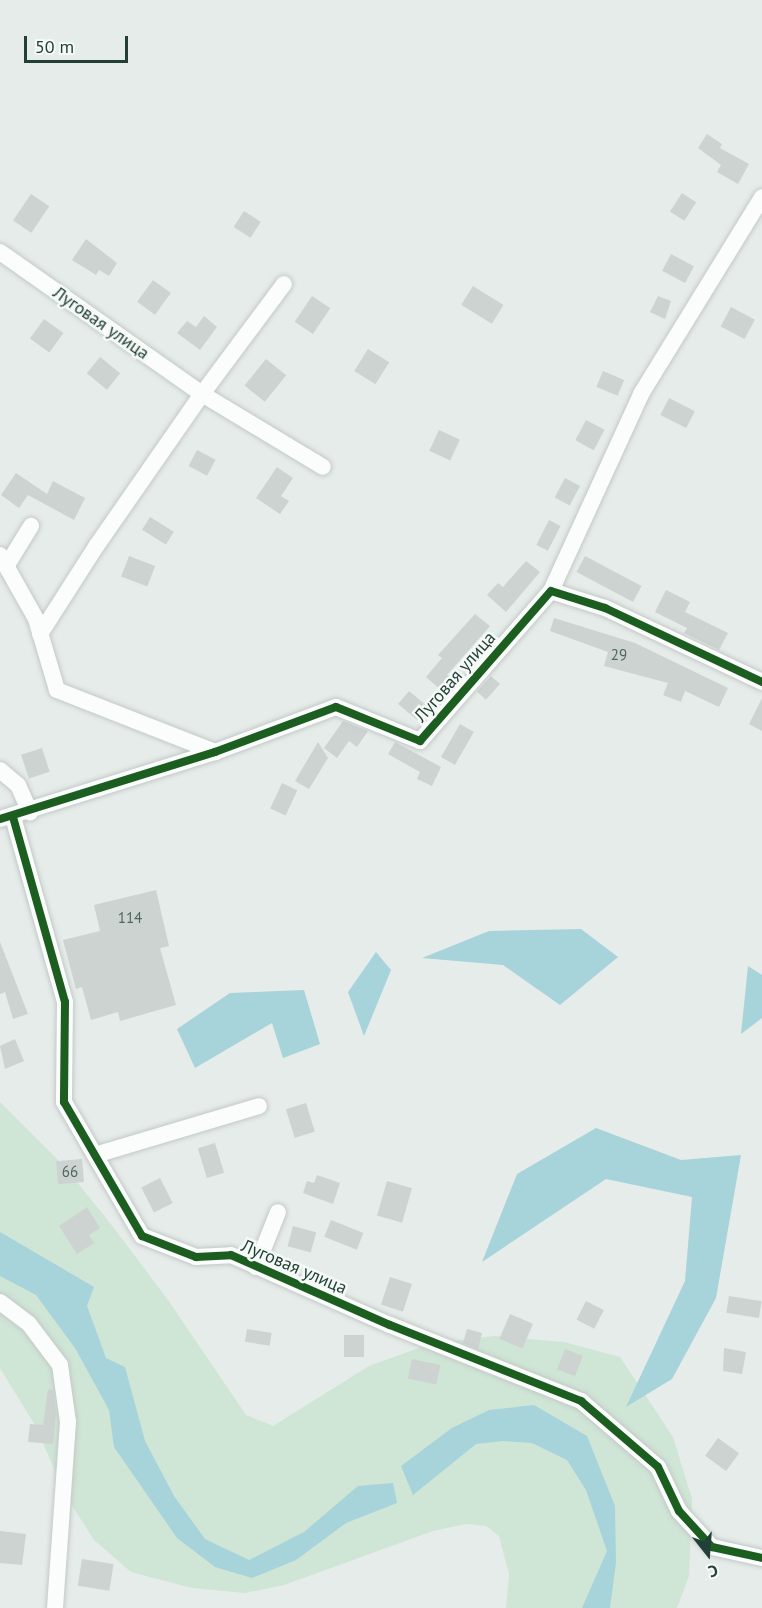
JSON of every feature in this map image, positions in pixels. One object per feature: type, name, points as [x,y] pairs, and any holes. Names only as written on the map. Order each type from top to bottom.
[{"type":"street","name":"Луговая улица","points":[[762,197],[641,394],[551,591],[420,741],[336,707],[214,752],[7,818],[65,1002],[64,1102],[142,1236],[196,1257],[231,1256],[390,1325],[581,1401],[658,1467],[679,1511],[712,1547],[762,1558]]},
{"type":"street","name":"Луговая улица","points":[[0,252],[202,394],[323,467]]},
{"type":"street","points":[[40,634],[97,545],[202,394],[285,284]]},
{"type":"street","points":[[31,526],[4,560],[40,634],[57,690],[214,752]]},
{"type":"street","points":[[551,591],[605,608],[762,682]]},
{"type":"street","points":[[0,770],[18,785],[30,812]]},
{"type":"street","points":[[95,1155],[260,1106]]},
{"type":"street","points":[[256,1266],[278,1212]]},
{"type":"street","points":[[0,1302],[29,1324],[60,1365],[68,1422],[55,1608]]},
{"type":"green space","points":[[0,1102],[65,1167],[117,1232],[168,1300],[246,1415],[273,1426],[369,1366],[430,1344],[494,1336],[564,1342],[620,1357],[673,1437],[692,1499],[689,1576],[677,1608],[506,1608],[509,1574],[499,1536],[486,1526],[466,1524],[433,1531],[284,1585],[245,1593],[192,1588],[131,1572],[94,1540],[66,1496],[35,1425],[0,1368]]},
{"type":"water","points":[[581,929],[618,957],[560,1005],[503,965],[422,958],[489,931]]},
{"type":"water","points":[[376,952],[391,970],[364,1036],[348,992]]},
{"type":"water","points":[[748,966],[762,975],[762,1018],[741,1034]]},
{"type":"water","points":[[304,990],[320,1044],[283,1058],[272,1023],[195,1068],[177,1029],[230,993]]},
{"type":"water","points":[[596,1128],[681,1160],[741,1155],[716,1298],[672,1379],[626,1407],[685,1281],[692,1197],[606,1179],[482,1262],[517,1174]]},
{"type":"water","points":[[0,1232],[94,1287],[87,1306],[106,1358],[125,1367],[145,1441],[174,1496],[205,1539],[249,1560],[304,1532],[358,1486],[393,1483],[397,1503],[346,1523],[296,1560],[252,1578],[215,1567],[177,1538],[114,1447],[109,1410],[75,1348],[36,1295],[0,1276]]},
{"type":"water","points":[[534,1405],[587,1436],[615,1506],[616,1562],[610,1608],[582,1608],[607,1551],[586,1490],[567,1460],[532,1443],[503,1441],[476,1444],[413,1495],[401,1466],[452,1428],[489,1410]]},
{"type":"building","points":[[707,134],[722,144],[720,148],[749,164],[738,184],[717,172],[721,165],[698,148]]},
{"type":"building","points":[[682,193],[696,202],[684,221],[670,211]]},
{"type":"building","points":[[31,194],[49,206],[31,233],[13,221]]},
{"type":"building","points":[[244,211],[261,222],[250,238],[234,227]]},
{"type":"building","points":[[86,239],[117,263],[109,276],[99,270],[96,275],[72,260]]},
{"type":"building","points":[[671,254],[694,266],[685,283],[662,271]]},
{"type":"building","points":[[153,280],[171,293],[155,315],[137,302]]},
{"type":"building","points":[[473,286],[504,305],[492,324],[461,305]]},
{"type":"building","points":[[312,296],[330,308],[313,334],[295,322]]},
{"type":"building","points":[[658,296],[671,301],[665,319],[650,312]]},
{"type":"building","points":[[731,307],[755,320],[745,339],[721,326]]},
{"type":"building","points":[[204,316],[217,327],[200,350],[177,333],[187,321],[196,327]]},
{"type":"building","points":[[44,319],[63,333],[49,353],[30,338]]},
{"type":"building","points":[[368,349],[389,362],[375,384],[354,371]]},
{"type":"building","points":[[100,357],[120,373],[107,390],[87,373]]},
{"type":"building","points":[[266,359],[286,375],[265,402],[245,385]]},
{"type":"building","points":[[603,371],[624,380],[618,396],[596,387]]},
{"type":"building","points":[[669,398],[695,411],[686,428],[660,415]]},
{"type":"building","points":[[586,420],[605,430],[594,450],[575,440]]},
{"type":"building","points":[[439,430],[460,440],[450,461],[429,451]]},
{"type":"building","points":[[197,450],[216,460],[207,476],[189,466]]},
{"type":"building","points":[[277,467],[293,478],[281,496],[289,501],[280,514],[256,498]]},
{"type":"building","points":[[16,473],[47,494],[53,481],[85,498],[74,520],[28,495],[19,508],[1,495]]},
{"type":"building","points":[[565,478],[580,486],[570,505],[555,497]]},
{"type":"building","points":[[150,517],[174,532],[166,545],[142,530]]},
{"type":"building","points":[[549,520],[561,526],[548,551],[536,545]]},
{"type":"building","points":[[129,556],[155,566],[147,587],[121,577]]},
{"type":"building","points":[[585,556],[642,586],[633,602],[577,572]]},
{"type":"building","points":[[526,561],[540,572],[506,612],[487,595],[498,583],[503,587]]},
{"type":"building","points":[[666,590],[690,602],[685,612],[728,633],[719,650],[684,633],[687,628],[655,612]]},
{"type":"building","points":[[475,614],[490,626],[447,675],[451,678],[441,690],[426,677],[442,658],[438,655]]},
{"type":"building","points":[[554,618],[635,643],[728,688],[719,707],[685,691],[681,702],[663,695],[668,683],[604,666],[608,652],[550,631]]},
{"type":"building","points":[[491,676],[500,684],[486,700],[477,692]]},
{"type":"building","points":[[409,691],[428,707],[417,720],[398,704]]},
{"type":"building","points":[[762,698],[762,731],[749,724]]},
{"type":"building","points":[[343,721],[368,731],[357,747],[349,741],[337,758],[324,748]]},
{"type":"building","points":[[460,724],[474,732],[455,765],[441,757]]},
{"type":"building","points":[[318,742],[328,758],[309,789],[295,781]]},
{"type":"building","points":[[395,742],[441,767],[432,786],[417,779],[420,772],[388,754]]},
{"type":"building","points":[[42,748],[50,772],[29,779],[21,755]]},
{"type":"building","points":[[282,783],[297,790],[286,816],[270,808]]},
{"type":"building","points":[[156,890],[169,946],[160,948],[176,1005],[120,1021],[118,1012],[91,1020],[82,987],[76,989],[63,940],[100,931],[94,905]]},
{"type":"building","points":[[0,942],[28,1014],[13,1019],[5,992],[0,994]]},
{"type":"building","points":[[15,1039],[24,1061],[5,1069],[0,1046]]},
{"type":"building","points":[[306,1103],[315,1132],[295,1138],[286,1109]]},
{"type":"building","points":[[215,1143],[224,1173],[207,1178],[198,1148]]},
{"type":"building","points":[[82,1159],[84,1182],[58,1184],[56,1161]]},
{"type":"building","points":[[317,1175],[340,1183],[333,1204],[303,1193],[307,1181],[314,1183]]},
{"type":"building","points":[[160,1178],[173,1203],[154,1212],[141,1188]]},
{"type":"building","points":[[387,1181],[412,1188],[402,1223],[377,1216]]},
{"type":"building","points":[[87,1207],[100,1228],[89,1235],[94,1243],[77,1254],[59,1226]]},
{"type":"building","points":[[331,1220],[363,1233],[357,1250],[324,1237]]},
{"type":"building","points":[[293,1226],[316,1232],[311,1252],[288,1246]]},
{"type":"building","points":[[390,1277],[412,1284],[403,1312],[381,1305]]},
{"type":"building","points":[[729,1296],[762,1301],[759,1318],[726,1313]]},
{"type":"building","points":[[586,1301],[604,1310],[594,1329],[576,1320]]},
{"type":"building","points":[[510,1314],[533,1324],[522,1349],[499,1339]]},
{"type":"building","points":[[247,1329],[272,1333],[270,1346],[245,1342]]},
{"type":"building","points":[[467,1329],[482,1333],[478,1349],[463,1343]]},
{"type":"building","points":[[344,1335],[364,1335],[364,1357],[344,1357]]},
{"type":"building","points":[[724,1348],[746,1352],[742,1374],[723,1371]]},
{"type":"building","points":[[565,1349],[583,1356],[575,1376],[557,1370]]},
{"type":"building","points":[[412,1359],[440,1365],[436,1385],[408,1379]]},
{"type":"building","points":[[48,1389],[53,1390],[56,1414],[53,1444],[28,1442],[30,1424],[43,1425]]},
{"type":"building","points":[[718,1438],[739,1453],[726,1471],[705,1456]]},
{"type":"building","points":[[0,1531],[26,1534],[22,1565],[0,1563]]},
{"type":"building","points":[[82,1559],[114,1564],[109,1591],[78,1586]]},
{"type":"cycle path","points":[[0,819],[215,752],[336,707],[420,741],[551,591],[605,608],[762,682]]},
{"type":"cycle path","points":[[13,817],[65,1002],[64,1102],[142,1236],[196,1257],[231,1255],[390,1325],[581,1401],[658,1467],[679,1511],[712,1547],[762,1558]]}]
